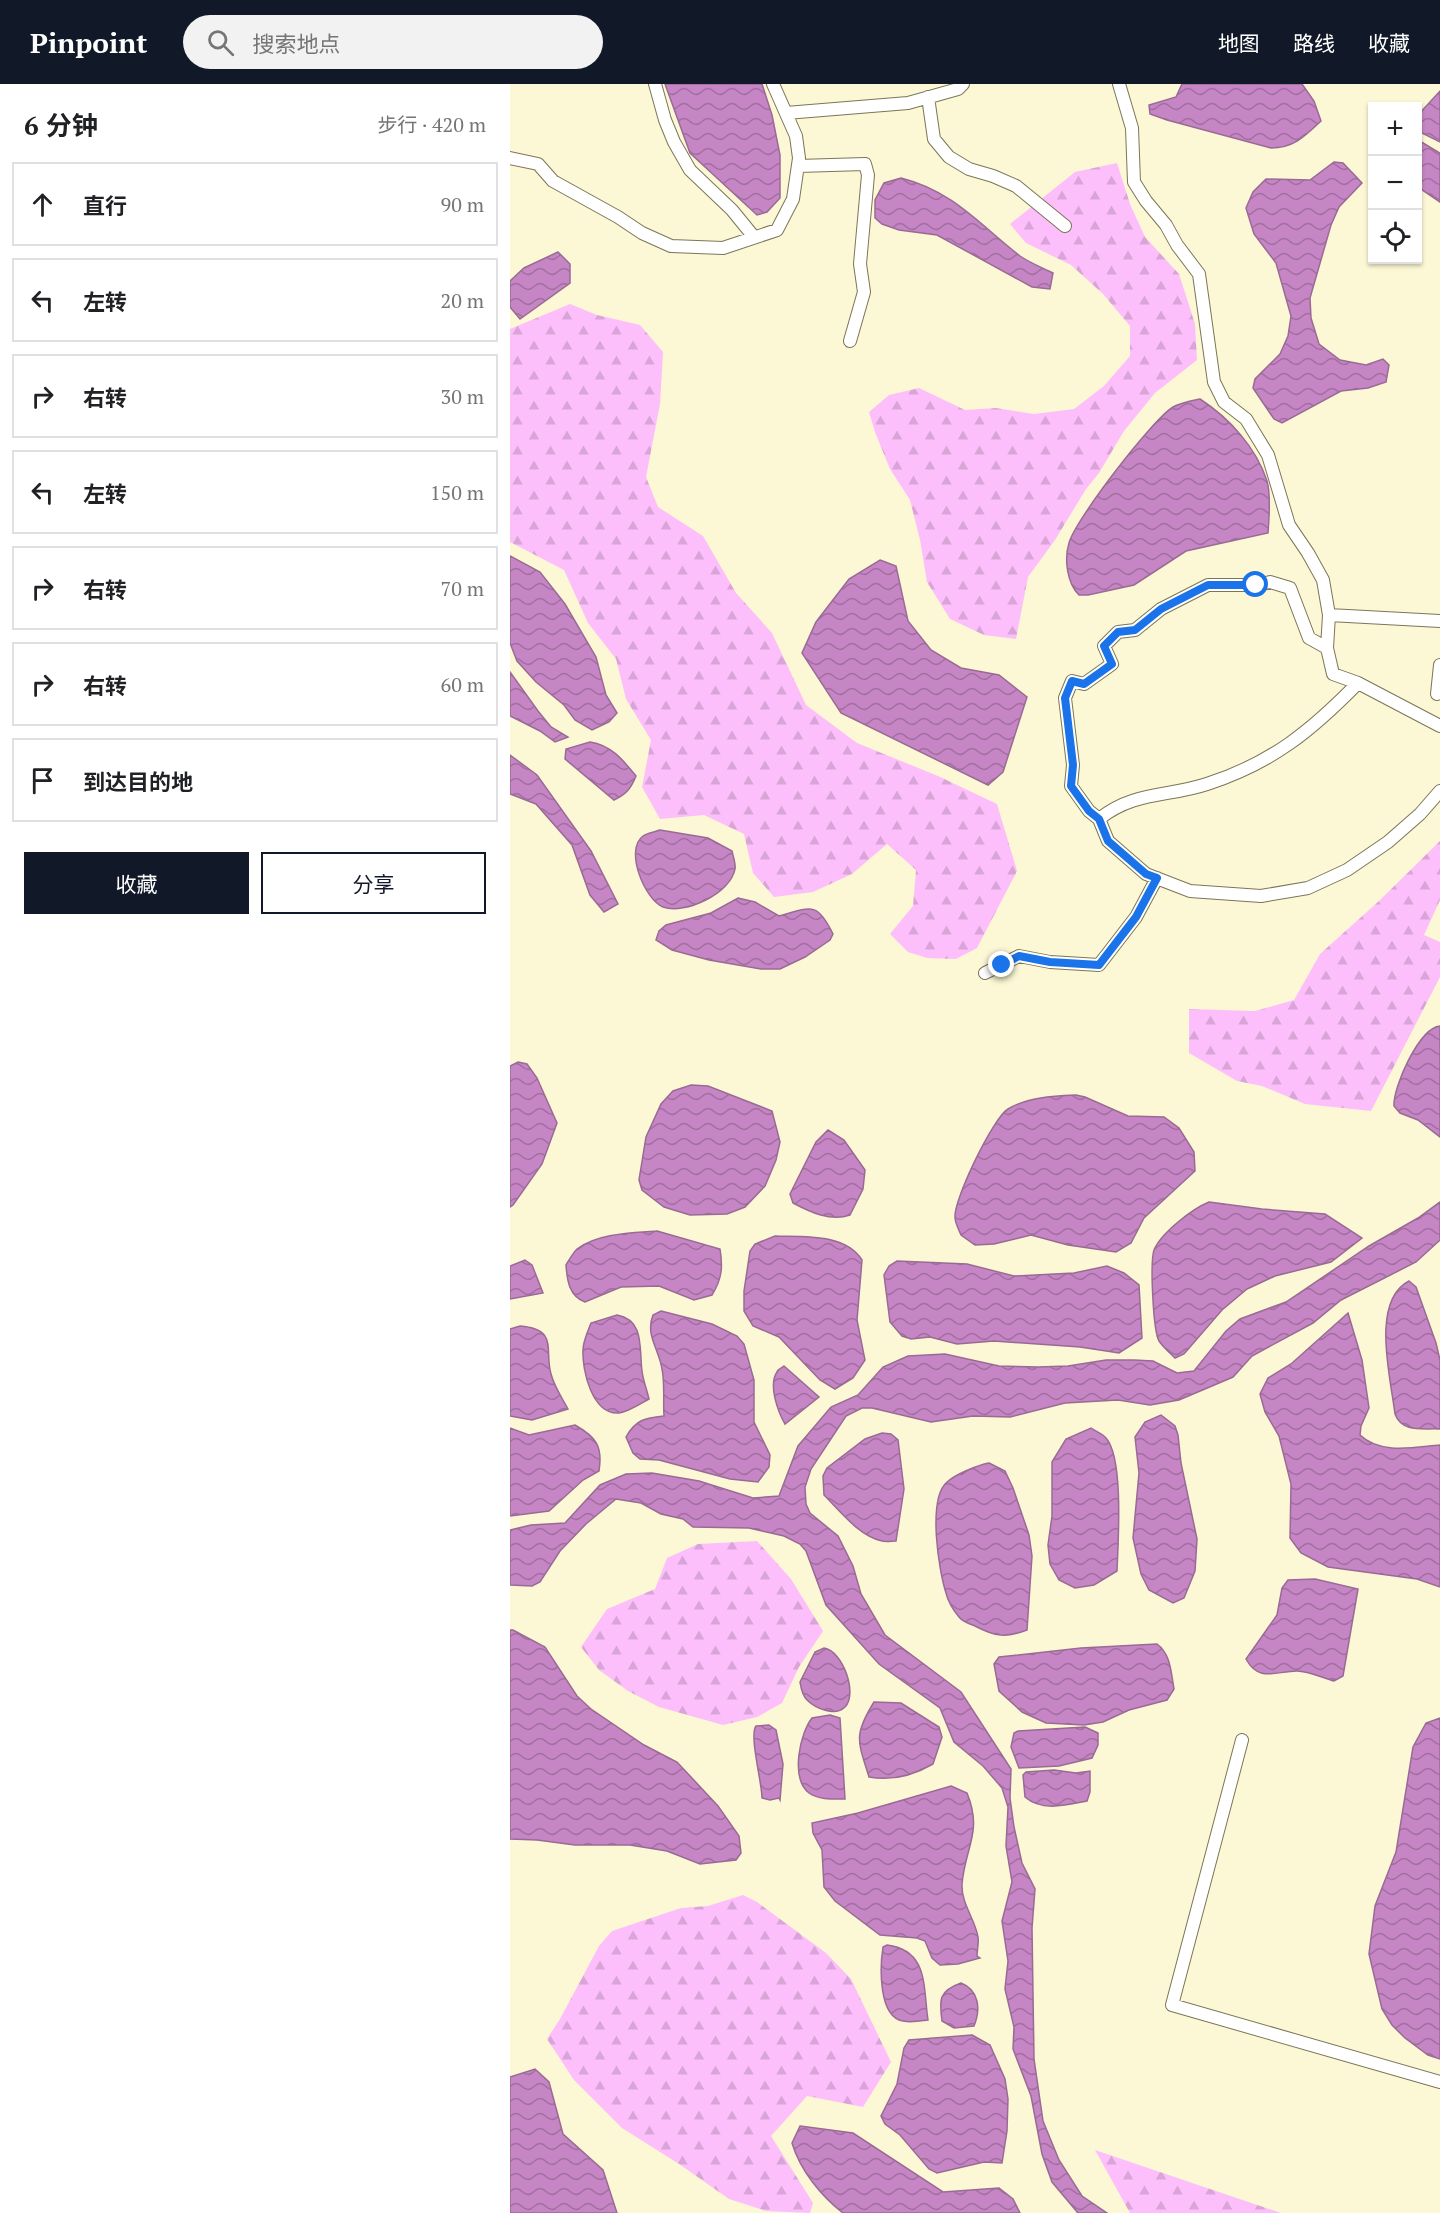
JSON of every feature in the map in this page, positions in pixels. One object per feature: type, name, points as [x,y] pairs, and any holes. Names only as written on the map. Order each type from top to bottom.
[{"type":"street","points":[[655,84],[665,120],[690,170],[732,210],[754,237]]},
{"type":"street","points":[[510,158],[538,164],[553,180],[642,233],[671,246],[723,248],[777,230],[793,199],[799,158],[796,136],[773,84]]},
{"type":"street","points":[[786,112],[908,103],[958,89],[963,84]]},
{"type":"street","points":[[1119,84],[1132,128],[1134,182],[1199,274],[1214,382],[1224,402],[1246,419],[1268,455],[1289,525],[1323,580],[1329,615],[1328,648],[1333,674],[1359,683],[1440,726]]},
{"type":"street","points":[[928,98],[934,139],[950,157],[969,170],[993,176],[1016,186],[1065,226]]},
{"type":"street","points":[[798,166],[865,165],[868,175],[860,264],[864,292],[850,341]]},
{"type":"street","points":[[1328,648],[1309,638],[1290,588],[1270,582],[1256,585],[1208,585],[1161,609],[1135,630],[1118,632],[1104,646],[1112,664],[1084,684],[1072,681],[1065,698],[1073,765],[1071,786],[1089,811],[1099,819],[1108,841],[1146,874],[1190,891],[1261,896],[1308,888],[1347,870],[1388,842],[1420,814],[1440,791]]},
{"type":"street","points":[[1329,615],[1440,621]]},
{"type":"street","points":[[1437,694],[1440,665]]},
{"type":"street","points":[[1099,819],[1114,807],[1153,795],[1205,785],[1276,754],[1327,716],[1359,683]]},
{"type":"street","points":[[985,973],[1019,956],[1050,962],[1099,965],[1136,917],[1157,878]]},
{"type":"street","points":[[1242,1740],[1172,2005],[1440,2082]]},
{"type":"green space","points":[[1117,163],[1130,204],[1145,237],[1179,274],[1195,324],[1197,360],[1155,393],[1124,431],[1055,540],[1028,577],[1016,639],[984,635],[950,619],[927,582],[910,500],[890,469],[869,412],[889,395],[919,388],[965,410],[996,408],[1034,414],[1074,409],[1104,386],[1130,356],[1130,326],[1103,294],[1071,265],[1026,243],[1010,224],[1075,172]]},
{"type":"green space","points":[[570,304],[597,315],[640,325],[663,352],[660,404],[646,477],[658,507],[703,536],[736,593],[772,633],[806,705],[857,743],[938,776],[997,804],[1017,871],[977,948],[956,959],[927,958],[908,952],[890,934],[913,906],[916,870],[887,844],[852,874],[813,892],[774,897],[753,873],[744,834],[704,815],[660,819],[642,787],[651,740],[626,699],[616,659],[588,623],[564,570],[510,542],[510,329]]},
{"type":"green space","points":[[1440,841],[1440,900],[1424,935],[1440,942],[1440,977],[1371,1111],[1305,1104],[1262,1086],[1237,1081],[1189,1053],[1189,1009],[1255,1011],[1294,1000],[1320,954],[1379,901]]},
{"type":"green space","points":[[757,1541],[791,1579],[823,1631],[799,1667],[782,1703],[757,1717],[723,1725],[659,1707],[628,1691],[599,1670],[581,1647],[607,1609],[655,1589],[667,1558],[698,1544]]},
{"type":"green space","points":[[743,1895],[757,1902],[826,1953],[851,1979],[891,2062],[863,2107],[807,2096],[771,2136],[813,2203],[810,2213],[766,2211],[729,2199],[622,2128],[574,2080],[547,2039],[599,1946],[612,1931],[681,1908],[708,1906]]},
{"type":"green space","points":[[1095,2150],[1281,2213],[1130,2213]]},
{"type":"water","points":[[665,84],[762,84],[772,115],[780,155],[780,198],[767,212],[757,215],[690,153]]},
{"type":"water","points":[[1182,84],[1302,84],[1314,101],[1321,121],[1293,143],[1271,148],[1150,114],[1149,105],[1176,97]]},
{"type":"water","points":[[1440,91],[1440,142],[1422,133],[1422,111]]},
{"type":"water","points":[[1422,142],[1440,153],[1440,202],[1422,190]]},
{"type":"water","points":[[1334,162],[1343,163],[1362,183],[1339,207],[1331,225],[1310,298],[1311,318],[1319,344],[1340,360],[1366,365],[1383,359],[1389,365],[1386,382],[1368,388],[1341,391],[1282,423],[1274,419],[1253,388],[1255,379],[1280,354],[1288,336],[1291,316],[1276,263],[1254,234],[1246,208],[1253,192],[1266,179],[1310,180]]},
{"type":"water","points":[[901,178],[936,191],[951,200],[1020,256],[1053,273],[1050,289],[1032,287],[937,235],[899,230],[882,224],[875,218],[875,200],[884,183]]},
{"type":"water","points":[[558,252],[570,264],[570,283],[520,319],[510,307],[510,281],[524,268]]},
{"type":"water","points":[[1200,399],[1240,434],[1262,468],[1269,493],[1268,533],[1186,551],[1134,585],[1079,595],[1068,571],[1067,556],[1074,531],[1099,493],[1149,430],[1173,407]]},
{"type":"water","points":[[510,556],[540,572],[565,604],[596,657],[606,695],[617,713],[609,722],[592,730],[575,720],[564,705],[536,682],[517,661],[510,643]]},
{"type":"water","points":[[880,560],[896,566],[908,621],[931,650],[961,668],[999,675],[1027,697],[1003,772],[988,785],[841,713],[802,653],[816,622],[849,579]]},
{"type":"water","points":[[510,672],[551,727],[568,737],[555,742],[540,731],[510,716]]},
{"type":"water","points":[[590,742],[610,750],[636,776],[628,790],[614,800],[565,759],[566,749]]},
{"type":"water","points":[[510,755],[537,775],[591,851],[618,904],[604,912],[590,895],[572,845],[536,804],[510,794]]},
{"type":"water","points":[[660,830],[708,838],[732,851],[735,867],[732,878],[716,894],[694,905],[672,909],[656,903],[639,874],[636,852],[643,836]]},
{"type":"water","points":[[738,898],[755,902],[779,916],[812,909],[822,916],[833,934],[830,940],[805,957],[780,969],[761,969],[709,960],[672,950],[656,940],[659,931],[666,925],[711,913]]},
{"type":"water","points":[[1440,1026],[1440,1137],[1418,1120],[1400,1113],[1394,1106],[1398,1086],[1416,1047],[1432,1029]]},
{"type":"water","points":[[518,1062],[527,1064],[537,1078],[557,1123],[542,1164],[510,1207],[510,1066]]},
{"type":"water","points":[[691,1085],[708,1086],[772,1111],[780,1142],[776,1160],[765,1186],[745,1207],[727,1214],[690,1215],[664,1207],[642,1190],[639,1180],[646,1137],[661,1104],[673,1091]]},
{"type":"water","points":[[1076,1095],[1128,1116],[1164,1117],[1179,1128],[1194,1152],[1195,1171],[1144,1218],[1131,1243],[1116,1252],[1068,1245],[1031,1235],[994,1244],[975,1245],[961,1235],[956,1224],[956,1208],[967,1177],[984,1142],[1001,1115],[1016,1105],[1032,1100]]},
{"type":"water","points":[[828,1130],[844,1140],[865,1170],[863,1189],[850,1215],[843,1217],[828,1217],[806,1210],[793,1203],[790,1194],[816,1142]]},
{"type":"water","points":[[1209,1202],[1325,1214],[1362,1238],[1331,1262],[1275,1276],[1247,1289],[1222,1310],[1184,1354],[1175,1358],[1159,1341],[1157,1334],[1152,1281],[1154,1250],[1163,1236],[1178,1222]]},
{"type":"water","points":[[1440,1202],[1440,1240],[1416,1262],[1341,1300],[1313,1323],[1252,1356],[1233,1377],[1179,1400],[1150,1405],[1118,1400],[1065,1403],[1010,1417],[973,1416],[931,1422],[872,1408],[862,1408],[846,1416],[811,1469],[805,1487],[806,1504],[810,1513],[838,1536],[853,1566],[861,1594],[885,1635],[961,1692],[1011,1769],[1010,1798],[1014,1827],[1022,1863],[1035,1889],[1032,1928],[1034,2059],[1043,2121],[1059,2160],[1082,2196],[1107,2213],[1078,2213],[1052,2182],[1042,2154],[1031,2096],[1013,2049],[1014,2027],[1005,1989],[1008,1961],[1002,1921],[1012,1882],[1006,1846],[1008,1807],[1002,1788],[983,1766],[954,1742],[940,1708],[879,1664],[826,1605],[806,1551],[800,1544],[784,1536],[749,1528],[693,1527],[683,1519],[661,1514],[641,1503],[616,1499],[586,1524],[560,1551],[540,1582],[532,1586],[510,1585],[510,1530],[531,1525],[565,1523],[600,1485],[626,1474],[652,1473],[699,1481],[753,1498],[779,1496],[798,1446],[831,1407],[858,1395],[883,1367],[908,1356],[945,1354],[999,1366],[1038,1367],[1068,1366],[1106,1360],[1134,1360],[1153,1361],[1177,1373],[1194,1371],[1226,1331],[1240,1319],[1286,1302]]},
{"type":"water","points":[[657,1231],[720,1249],[721,1273],[712,1295],[694,1300],[659,1286],[621,1287],[585,1302],[575,1296],[568,1282],[566,1265],[577,1249],[605,1237]]},
{"type":"water","points":[[775,1236],[823,1238],[834,1241],[855,1251],[862,1260],[857,1320],[865,1360],[853,1378],[835,1389],[820,1380],[779,1337],[753,1326],[744,1311],[744,1291],[750,1251],[755,1244]]},
{"type":"water","points":[[525,1260],[532,1265],[543,1293],[510,1299],[510,1266]]},
{"type":"water","points":[[897,1261],[967,1264],[1014,1276],[1074,1273],[1107,1266],[1124,1273],[1139,1285],[1142,1338],[1119,1353],[1080,1347],[994,1341],[957,1344],[930,1337],[911,1339],[902,1336],[890,1322],[884,1275],[889,1266]]},
{"type":"water","points":[[1409,1281],[1416,1287],[1440,1360],[1440,1429],[1408,1427],[1398,1420],[1395,1414],[1387,1362],[1386,1323],[1390,1305],[1397,1291]]},
{"type":"water","points":[[661,1311],[712,1324],[737,1336],[744,1344],[754,1380],[754,1422],[770,1455],[769,1467],[758,1482],[730,1479],[659,1460],[640,1459],[633,1453],[626,1437],[634,1426],[642,1420],[664,1416],[663,1374],[651,1329],[653,1315]]},
{"type":"water","points":[[1348,1313],[1362,1360],[1369,1408],[1361,1426],[1360,1435],[1368,1441],[1388,1447],[1409,1448],[1440,1445],[1440,1587],[1417,1579],[1328,1567],[1301,1553],[1290,1538],[1291,1484],[1279,1436],[1265,1412],[1260,1394],[1268,1378],[1291,1364]]},
{"type":"water","points":[[617,1315],[626,1318],[636,1329],[649,1399],[619,1413],[610,1412],[595,1399],[590,1390],[583,1359],[584,1343],[591,1323]]},
{"type":"water","points":[[520,1326],[540,1331],[545,1336],[548,1342],[552,1378],[568,1409],[532,1420],[510,1416],[510,1329]]},
{"type":"water","points":[[784,1366],[819,1397],[785,1424],[777,1406],[773,1384],[774,1377]]},
{"type":"water","points":[[1161,1415],[1175,1426],[1178,1435],[1181,1463],[1197,1539],[1195,1571],[1184,1598],[1173,1603],[1149,1590],[1141,1574],[1133,1538],[1139,1473],[1135,1437],[1145,1422]]},
{"type":"water","points":[[575,1425],[593,1438],[596,1443],[600,1455],[599,1471],[583,1480],[549,1511],[510,1516],[510,1428],[529,1435]]},
{"type":"water","points":[[1091,1428],[1106,1438],[1112,1448],[1115,1463],[1119,1501],[1117,1571],[1094,1585],[1075,1588],[1059,1580],[1050,1564],[1048,1545],[1052,1516],[1052,1462],[1066,1439]]},
{"type":"water","points":[[882,1433],[891,1434],[898,1440],[904,1489],[896,1541],[882,1541],[865,1534],[824,1495],[823,1476],[827,1468],[865,1439]]},
{"type":"water","points":[[989,1463],[1005,1471],[1013,1488],[1029,1535],[1032,1556],[1027,1630],[1006,1635],[989,1632],[967,1623],[951,1606],[943,1583],[936,1536],[937,1503],[947,1482],[973,1468]]},
{"type":"water","points":[[1315,1579],[1358,1589],[1343,1676],[1334,1681],[1301,1671],[1268,1674],[1256,1671],[1246,1659],[1277,1615],[1282,1588],[1288,1580]]},
{"type":"water","points":[[510,1630],[545,1647],[577,1696],[591,1709],[644,1745],[677,1762],[718,1806],[739,1836],[741,1853],[736,1860],[700,1864],[667,1851],[630,1845],[575,1845],[510,1839]]},
{"type":"water","points":[[1157,1644],[1168,1658],[1171,1670],[1174,1689],[1167,1700],[1129,1710],[1103,1722],[1084,1725],[1046,1723],[1022,1712],[999,1691],[994,1664],[999,1657],[1081,1648]]},
{"type":"water","points":[[824,1648],[837,1657],[849,1683],[849,1701],[841,1710],[825,1710],[811,1703],[804,1696],[801,1687],[800,1682],[815,1652]]},
{"type":"water","points":[[874,1702],[901,1703],[939,1727],[942,1737],[933,1764],[902,1776],[869,1777],[860,1746],[860,1731]]},
{"type":"water","points":[[830,1715],[840,1718],[845,1799],[827,1799],[809,1793],[803,1786],[798,1767],[801,1744],[812,1718]]},
{"type":"water","points":[[1440,1718],[1440,2059],[1428,2055],[1392,2025],[1382,2009],[1369,1954],[1375,1906],[1396,1852],[1413,1747],[1426,1723]]},
{"type":"water","points":[[769,1725],[776,1730],[783,1764],[780,1800],[779,1798],[770,1800],[762,1798],[756,1760],[754,1731],[756,1726]]},
{"type":"water","points":[[1085,1727],[1098,1733],[1098,1745],[1092,1758],[1059,1766],[1019,1768],[1011,1747],[1014,1733]]},
{"type":"water","points":[[1054,1770],[1076,1773],[1090,1771],[1090,1792],[1087,1801],[1047,1806],[1039,1805],[1025,1797],[1023,1775],[1026,1772]]},
{"type":"water","points":[[951,1786],[967,1793],[972,1807],[972,1839],[964,1871],[962,1891],[976,1930],[977,1956],[980,1958],[958,1964],[940,1965],[932,1958],[925,1941],[917,1938],[880,1935],[835,1901],[824,1887],[822,1850],[813,1833],[812,1823],[858,1813]]},
{"type":"water","points":[[887,1945],[901,1948],[917,1962],[924,1984],[928,2020],[903,2021],[889,2010],[882,1990],[881,1978],[883,1947]]},
{"type":"water","points":[[961,1983],[972,1990],[975,1995],[978,2007],[976,2020],[974,2026],[954,2028],[942,2021],[941,2001],[948,1989]]},
{"type":"water","points":[[972,2035],[990,2045],[1005,2079],[1008,2099],[1007,2131],[1002,2163],[984,2162],[937,2173],[929,2169],[900,2135],[885,2124],[881,2116],[897,2084],[904,2048],[909,2040]]},
{"type":"water","points":[[535,2069],[549,2082],[563,2134],[603,2170],[617,2213],[510,2213],[510,2077]]},
{"type":"water","points":[[800,2126],[853,2133],[943,2192],[999,2188],[1013,2199],[1020,2213],[843,2213],[819,2190],[800,2163],[792,2143]]},
{"type":"route","points":[[1002,965],[1019,956],[1050,962],[1099,965],[1136,917],[1157,878],[1146,874],[1108,841],[1099,819],[1089,811],[1071,786],[1073,765],[1065,698],[1072,681],[1084,684],[1112,664],[1104,646],[1118,632],[1135,630],[1161,609],[1188,594],[1208,585],[1256,585]]}]
